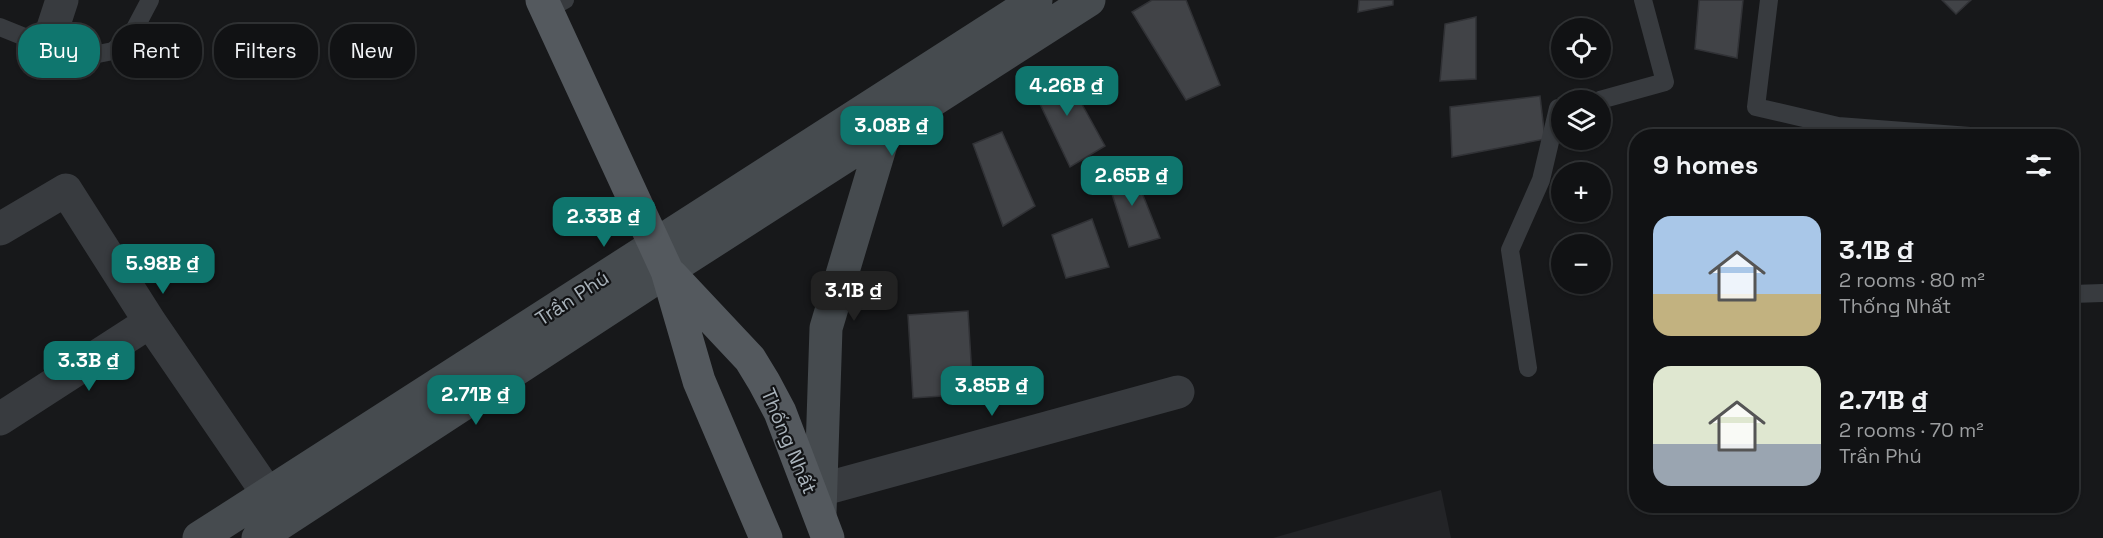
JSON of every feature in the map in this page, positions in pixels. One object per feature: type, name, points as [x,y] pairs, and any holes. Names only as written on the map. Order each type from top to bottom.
[{"type":"main road","name":"Trần Phú","points":[[200,538],[277,507],[661,258],[1036,0]]},
{"type":"main road","name":"Trần Phú","points":[[661,258],[885,131],[1089,0]]},
{"type":"main road","name":"Thống Nhất","points":[[551,4],[661,258],[699,381],[766,538]]},
{"type":"main road","points":[[823,523],[826,328],[885,131]]},
{"type":"main road","name":"Thống Nhất","points":[[661,258],[750,359],[780,411],[823,523]]},
{"type":"main road","name":"Trần Phú","points":[[258,538],[277,507]]},
{"type":"street","points":[[54,24],[62,0]]},
{"type":"street","points":[[0,229],[66,190],[150,322],[277,507]]},
{"type":"street","points":[[0,419],[150,322]]},
{"type":"street","points":[[823,523],[1178,392]]},
{"type":"lane","points":[[100,54],[113,51],[131,36],[150,0]]},
{"type":"lane","points":[[1611,97],[1665,82],[1643,0]]},
{"type":"lane","points":[[1769,0],[1756,107],[1847,129]]},
{"type":"lane","points":[[0,27],[18,34]]},
{"type":"lane","points":[[1528,368],[1510,250],[1541,180],[1551,138]]},
{"type":"lane","points":[[2079,294],[2103,293]]},
{"type":"shaded area","points":[[1441,490],[1451,538],[1273,538]]},
{"type":"building","points":[[1152,0],[1186,0],[1220,85],[1186,100],[1132,12]]},
{"type":"building","points":[[1359,0],[1393,0],[1393,5],[1358,12]]},
{"type":"building","points":[[1699,0],[1743,0],[1737,58],[1695,49]]},
{"type":"building","points":[[1942,0],[1971,0],[1956,14]]},
{"type":"building","points":[[1476,17],[1476,79],[1440,81],[1445,24]]},
{"type":"building","points":[[1062,68],[1105,146],[1070,167],[1031,85]]},
{"type":"building","points":[[1540,96],[1545,139],[1452,157],[1450,107]]},
{"type":"building","points":[[1002,132],[1035,206],[1003,226],[973,144]]},
{"type":"building","points":[[1131,165],[1160,238],[1129,247],[1105,172]]},
{"type":"building","points":[[1092,219],[1109,267],[1066,278],[1052,235]]},
{"type":"building","points":[[968,311],[973,394],[913,398],[908,315]]}]
